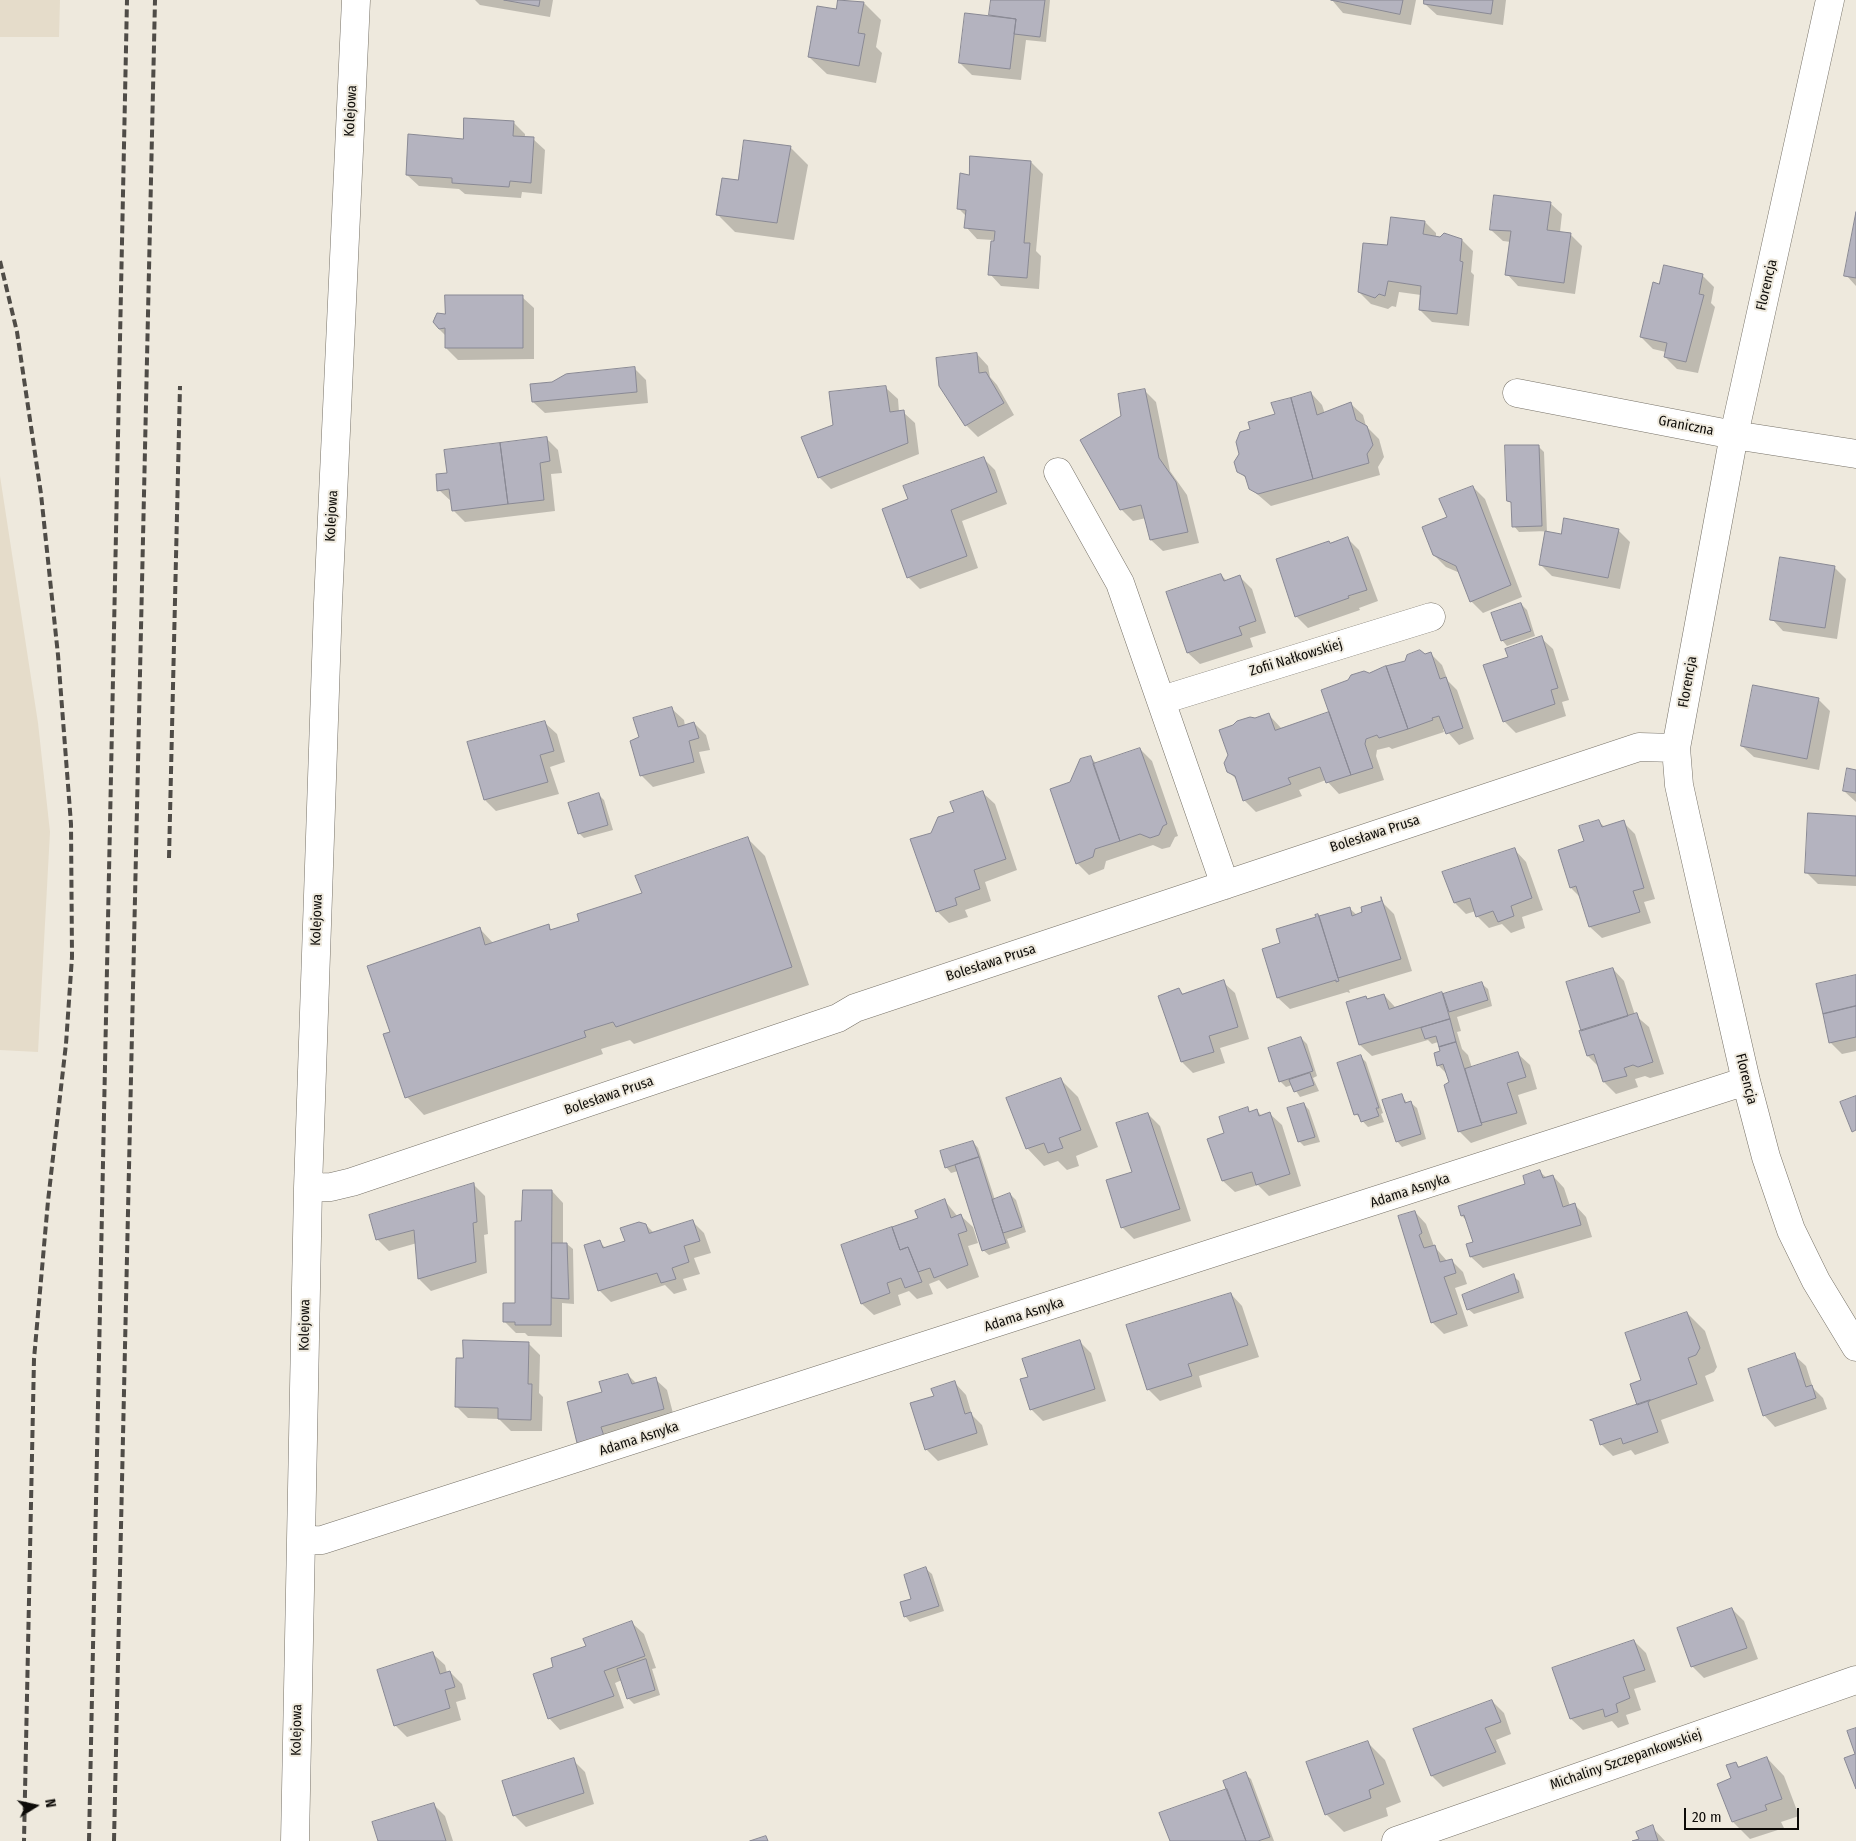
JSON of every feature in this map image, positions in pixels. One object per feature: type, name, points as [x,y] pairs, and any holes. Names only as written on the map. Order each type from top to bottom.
[{"type":"street","name":"Kolejowa","points":[[294,1841],[308,1188],[328,593],[356,0]]},
{"type":"street","name":"Florencja","points":[[1830,0],[1734,435],[1676,748],[1683,801],[1746,1081],[1766,1157],[1790,1230],[1816,1281],[1856,1347]]},
{"type":"street","name":"Graniczna","points":[[1517,393],[1734,435],[1856,454]]},
{"type":"street","points":[[1058,472],[1120,583],[1225,885]]},
{"type":"street","name":"Zofii Nałkowskiej","points":[[1162,700],[1431,617]]},
{"type":"street","name":"Bolesława Prusa","points":[[308,1188],[330,1187],[352,1182],[838,1018],[855,1008],[1640,747],[1676,748]]},
{"type":"street","name":"Adama Asnyka","points":[[301,1541],[322,1540],[341,1534],[1746,1081]]},
{"type":"street","name":"Michaliny Szczepankowskiej","points":[[1396,1841],[1856,1680]]},
{"type":"shaded area","points":[[0,0],[60,0],[59,37],[0,37]]},
{"type":"shaded area","points":[[0,476],[38,723],[50,832],[38,1052],[0,1050]]},
{"type":"building","points":[[504,0],[540,0],[539,6]]},
{"type":"building","points":[[838,0],[864,2],[858,33],[865,34],[859,66],[808,57],[817,6],[836,9]]},
{"type":"building","points":[[991,0],[1045,0],[1040,37],[1014,34],[1016,19],[989,15]]},
{"type":"building","points":[[1331,0],[1403,0],[1400,14]]},
{"type":"building","points":[[1424,0],[1493,0],[1491,14],[1424,4]]},
{"type":"building","points":[[965,13],[1016,19],[1010,69],[959,63]]},
{"type":"building","points":[[464,118],[514,121],[513,136],[534,137],[531,183],[510,181],[509,187],[452,183],[452,178],[406,175],[408,134],[463,139]]},
{"type":"building","points":[[744,140],[791,146],[777,223],[716,215],[722,178],[738,180]]},
{"type":"building","points":[[970,156],[1031,161],[1024,243],[1030,243],[1027,278],[988,275],[991,241],[994,241],[995,231],[964,228],[966,210],[957,209],[960,173],[969,175]]},
{"type":"building","points":[[1494,195],[1551,202],[1547,230],[1571,233],[1564,283],[1505,275],[1511,231],[1490,230]]},
{"type":"building","points":[[1856,212],[1856,278],[1844,276]]},
{"type":"building","points":[[1391,217],[1425,221],[1423,234],[1440,237],[1444,233],[1462,239],[1460,261],[1463,262],[1457,314],[1419,310],[1421,286],[1388,281],[1385,296],[1379,294],[1375,298],[1358,292],[1363,243],[1387,245]]},
{"type":"building","points":[[1664,265],[1703,274],[1699,294],[1704,295],[1686,362],[1664,357],[1667,343],[1640,337],[1653,282],[1659,284]]},
{"type":"building","points":[[445,295],[523,295],[523,348],[445,348],[445,328],[439,329],[433,322],[437,313],[445,314]]},
{"type":"building","points":[[977,353],[979,373],[986,372],[1004,403],[965,426],[939,386],[936,358]]},
{"type":"building","points":[[635,367],[637,392],[532,402],[530,384],[552,382],[566,374]]},
{"type":"building","points":[[886,386],[890,412],[904,410],[908,443],[818,478],[801,437],[833,425],[829,392]]},
{"type":"building","points":[[1145,389],[1159,458],[1176,482],[1188,532],[1150,540],[1141,505],[1120,510],[1080,440],[1121,416],[1118,394]]},
{"type":"building","points":[[1311,392],[1317,415],[1351,402],[1356,420],[1367,426],[1373,445],[1367,454],[1369,463],[1313,479],[1291,398]]},
{"type":"building","points":[[1291,398],[1313,479],[1258,494],[1249,489],[1245,476],[1237,472],[1234,462],[1239,454],[1236,442],[1240,432],[1250,429],[1248,422],[1275,414],[1271,403]]},
{"type":"building","points":[[547,437],[550,461],[540,463],[544,500],[508,504],[500,443]]},
{"type":"building","points":[[500,443],[508,504],[452,511],[449,489],[437,491],[436,474],[447,473],[444,450]]},
{"type":"building","points":[[1505,445],[1539,445],[1542,526],[1512,527],[1511,502],[1507,501]]},
{"type":"building","points":[[984,457],[997,492],[951,510],[967,556],[907,578],[882,509],[908,499],[903,486]]},
{"type":"building","points":[[1473,486],[1511,585],[1470,602],[1456,566],[1433,555],[1422,527],[1447,517],[1439,499]]},
{"type":"building","points":[[1564,518],[1619,529],[1608,578],[1539,565],[1545,531],[1561,534]]},
{"type":"building","points":[[1348,537],[1367,590],[1295,617],[1276,559],[1329,541],[1330,543]]},
{"type":"building","points":[[1780,557],[1835,566],[1825,628],[1770,620]]},
{"type":"building","points":[[1221,574],[1224,581],[1240,575],[1256,621],[1239,627],[1242,635],[1187,653],[1166,592]]},
{"type":"building","points":[[1521,603],[1531,631],[1501,641],[1491,613]]},
{"type":"building","points":[[1542,636],[1558,688],[1551,690],[1555,704],[1503,722],[1483,665],[1508,657],[1505,649]]},
{"type":"building","points":[[1420,650],[1425,654],[1431,652],[1440,679],[1446,677],[1463,728],[1446,734],[1439,716],[1408,729],[1386,666],[1405,661],[1407,655]]},
{"type":"building","points":[[1386,666],[1408,729],[1379,738],[1377,735],[1366,739],[1365,744],[1373,768],[1351,775],[1321,690],[1348,680],[1351,675],[1364,671],[1369,673]]},
{"type":"building","points":[[1753,685],[1819,698],[1807,759],[1741,746]]},
{"type":"building","points":[[672,707],[678,727],[694,722],[699,738],[689,741],[694,762],[640,776],[630,741],[639,737],[633,718]]},
{"type":"building","points":[[1329,712],[1351,775],[1326,783],[1320,767],[1288,778],[1291,784],[1243,801],[1235,776],[1227,772],[1224,763],[1228,755],[1219,730],[1233,725],[1237,721],[1269,713],[1275,730]]},
{"type":"building","points":[[545,721],[554,751],[540,755],[548,782],[484,800],[467,742]]},
{"type":"building","points":[[1140,748],[1167,824],[1163,826],[1159,835],[1150,838],[1140,834],[1120,841],[1093,764]]},
{"type":"building","points":[[1091,756],[1120,841],[1095,849],[1093,857],[1076,864],[1050,789],[1070,782],[1080,759]]},
{"type":"building","points":[[1847,768],[1856,770],[1856,793],[1843,791]]},
{"type":"building","points":[[983,791],[1006,859],[974,870],[980,889],[955,898],[957,905],[936,912],[910,839],[931,833],[938,817],[954,812],[950,802]]},
{"type":"building","points":[[599,793],[608,825],[578,834],[568,803]]},
{"type":"building","points":[[1808,813],[1856,816],[1856,876],[1805,873]]},
{"type":"building","points":[[1599,820],[1602,827],[1624,820],[1644,888],[1633,891],[1640,912],[1589,927],[1576,886],[1570,888],[1558,850],[1584,841],[1579,826]]},
{"type":"building","points":[[748,837],[792,967],[616,1027],[613,1022],[584,1031],[586,1037],[405,1098],[383,1034],[390,1032],[367,966],[480,927],[485,945],[549,924],[550,930],[579,921],[577,914],[642,893],[635,876]]},
{"type":"building","points":[[1515,848],[1532,898],[1511,906],[1514,916],[1498,922],[1493,911],[1476,917],[1470,898],[1454,903],[1442,872]]},
{"type":"building","points":[[1381,897],[1401,959],[1338,978],[1319,916],[1350,907],[1352,916],[1362,912],[1361,907],[1381,901]]},
{"type":"building","points":[[1318,914],[1339,981],[1336,982],[1336,980],[1277,998],[1262,949],[1280,943],[1276,929],[1316,917],[1315,915]]},
{"type":"building","points":[[1613,968],[1628,1016],[1581,1031],[1566,982]]},
{"type":"building","points":[[1856,975],[1856,1006],[1823,1014],[1816,984]]},
{"type":"building","points":[[1224,980],[1238,1027],[1209,1036],[1214,1052],[1181,1062],[1158,996],[1179,988],[1182,994]]},
{"type":"building","points":[[1482,982],[1488,1000],[1449,1012],[1443,994]]},
{"type":"building","points":[[1442,992],[1450,1019],[1359,1045],[1346,1002],[1366,996],[1367,999],[1384,994],[1389,1009]]},
{"type":"building","points":[[1856,1006],[1856,1037],[1829,1043],[1823,1014]]},
{"type":"building","points":[[1637,1013],[1653,1062],[1638,1067],[1633,1065],[1624,1068],[1627,1076],[1603,1082],[1594,1054],[1587,1056],[1579,1031]]},
{"type":"building","points":[[1450,1019],[1456,1042],[1439,1047],[1436,1036],[1425,1039],[1421,1028]]},
{"type":"building","points":[[1301,1037],[1313,1071],[1279,1082],[1268,1048]]},
{"type":"building","points":[[1456,1042],[1482,1125],[1458,1132],[1444,1085],[1449,1082],[1443,1064],[1437,1066],[1434,1053],[1440,1051],[1439,1047]]},
{"type":"building","points":[[1518,1052],[1526,1077],[1507,1083],[1517,1113],[1481,1123],[1465,1069]]},
{"type":"building","points":[[1361,1055],[1379,1108],[1376,1108],[1379,1116],[1361,1122],[1358,1114],[1354,1115],[1337,1063]]},
{"type":"building","points":[[1310,1073],[1314,1085],[1294,1092],[1289,1080]]},
{"type":"building","points":[[1061,1078],[1081,1130],[1059,1138],[1063,1148],[1048,1153],[1044,1143],[1026,1149],[1006,1098]]},
{"type":"building","points":[[1402,1094],[1405,1103],[1411,1101],[1421,1134],[1396,1142],[1382,1100]]},
{"type":"building","points":[[1856,1096],[1856,1130],[1852,1132],[1840,1102]]},
{"type":"building","points":[[1304,1103],[1315,1137],[1298,1142],[1287,1108]]},
{"type":"building","points":[[1248,1107],[1249,1112],[1257,1109],[1259,1116],[1270,1112],[1290,1174],[1256,1185],[1252,1172],[1222,1181],[1207,1139],[1224,1133],[1219,1117]]},
{"type":"building","points":[[1148,1113],[1180,1209],[1121,1228],[1106,1180],[1132,1172],[1116,1123]]},
{"type":"building","points":[[973,1141],[979,1157],[945,1168],[940,1151]]},
{"type":"building","points":[[979,1157],[1006,1243],[982,1251],[955,1165]]},
{"type":"building","points":[[1540,1170],[1543,1178],[1553,1175],[1563,1207],[1575,1203],[1581,1225],[1470,1257],[1466,1244],[1473,1242],[1464,1215],[1461,1216],[1458,1206],[1525,1184],[1523,1176]]},
{"type":"building","points":[[474,1183],[477,1222],[473,1223],[476,1262],[418,1279],[414,1230],[376,1240],[369,1215]]},
{"type":"building","points":[[523,1190],[552,1190],[551,1325],[515,1325],[515,1322],[503,1322],[503,1303],[515,1303],[515,1221],[521,1221]]},
{"type":"building","points":[[1010,1193],[1022,1227],[1003,1233],[992,1200]]},
{"type":"building","points":[[945,1199],[951,1218],[961,1214],[967,1231],[958,1234],[968,1265],[934,1278],[930,1268],[918,1272],[908,1247],[900,1250],[892,1227],[918,1218],[915,1211]]},
{"type":"building","points":[[1415,1211],[1422,1233],[1419,1235],[1424,1248],[1435,1245],[1440,1262],[1452,1259],[1456,1273],[1444,1277],[1457,1314],[1431,1323],[1398,1216]]},
{"type":"building","points":[[693,1220],[700,1241],[684,1246],[689,1262],[672,1268],[676,1279],[661,1283],[657,1273],[598,1291],[584,1245],[600,1240],[603,1248],[625,1241],[620,1228],[639,1222],[646,1224],[649,1233]]},
{"type":"building","points":[[892,1227],[900,1250],[908,1247],[922,1282],[905,1288],[901,1278],[887,1283],[890,1293],[861,1304],[841,1245]]},
{"type":"building","points":[[552,1243],[567,1243],[569,1299],[552,1298]]},
{"type":"building","points":[[1514,1274],[1519,1292],[1467,1310],[1462,1295]]},
{"type":"building","points":[[1231,1293],[1248,1345],[1188,1364],[1192,1376],[1147,1390],[1126,1325]]},
{"type":"building","points":[[1687,1312],[1700,1348],[1696,1355],[1688,1358],[1697,1384],[1637,1405],[1630,1384],[1641,1380],[1625,1333]]},
{"type":"building","points":[[463,1340],[529,1342],[528,1384],[532,1384],[531,1420],[498,1419],[498,1408],[455,1407],[456,1358],[463,1358]]},
{"type":"building","points":[[1080,1340],[1095,1389],[1030,1410],[1020,1379],[1028,1377],[1022,1359]]},
{"type":"building","points":[[1795,1353],[1806,1387],[1812,1385],[1816,1398],[1763,1416],[1748,1369]]},
{"type":"building","points":[[628,1374],[632,1384],[656,1377],[664,1409],[601,1427],[605,1439],[578,1447],[567,1402],[602,1392],[599,1382]]},
{"type":"building","points":[[955,1381],[965,1414],[971,1412],[977,1433],[925,1450],[910,1403],[934,1396],[931,1389]]},
{"type":"building","points":[[1650,1400],[1648,1403],[1658,1432],[1623,1444],[1621,1438],[1600,1445],[1593,1421],[1590,1420]]},
{"type":"building","points":[[926,1567],[939,1606],[904,1617],[900,1602],[911,1599],[904,1575]]},
{"type":"building","points":[[1732,1608],[1747,1648],[1691,1667],[1677,1628]]},
{"type":"building","points":[[632,1621],[645,1656],[604,1671],[614,1696],[548,1719],[533,1674],[553,1667],[551,1658],[586,1646],[583,1639]]},
{"type":"building","points":[[1634,1640],[1645,1670],[1623,1677],[1630,1698],[1616,1704],[1618,1712],[1605,1717],[1603,1709],[1570,1719],[1552,1668]]},
{"type":"building","points":[[433,1652],[440,1674],[450,1671],[455,1687],[445,1690],[450,1708],[394,1726],[377,1670]]},
{"type":"building","points":[[646,1659],[655,1690],[627,1699],[617,1669]]},
{"type":"building","points":[[1492,1700],[1501,1722],[1485,1728],[1496,1752],[1431,1776],[1413,1729]]},
{"type":"building","points":[[1856,1728],[1856,1789],[1844,1758],[1855,1754],[1847,1731]]},
{"type":"building","points":[[1368,1741],[1384,1784],[1369,1790],[1371,1798],[1325,1815],[1306,1762]]},
{"type":"building","points":[[1767,1757],[1782,1799],[1765,1805],[1767,1810],[1732,1822],[1717,1784],[1731,1778],[1726,1765],[1736,1762],[1738,1767]]},
{"type":"building","points":[[574,1758],[584,1793],[513,1816],[502,1781]]},
{"type":"building","points":[[1246,1772],[1270,1837],[1258,1841],[1246,1841],[1223,1781]]},
{"type":"building","points":[[1227,1789],[1246,1841],[1170,1841],[1159,1813]]},
{"type":"building","points":[[434,1803],[446,1841],[378,1841],[372,1822]]},
{"type":"building","points":[[1653,1825],[1658,1841],[1632,1841],[1639,1839],[1636,1832]]},
{"type":"building","points":[[766,1836],[768,1841],[750,1841]]},
{"type":"railway","points":[[89,1841],[127,0]]},
{"type":"railway","points":[[114,1841],[155,0]]},
{"type":"railway","points":[[0,261],[17,332],[41,494],[58,655],[71,824],[72,957],[66,1044],[48,1201],[34,1359],[24,1841]]},
{"type":"railway","points":[[169,858],[180,386]]}]
